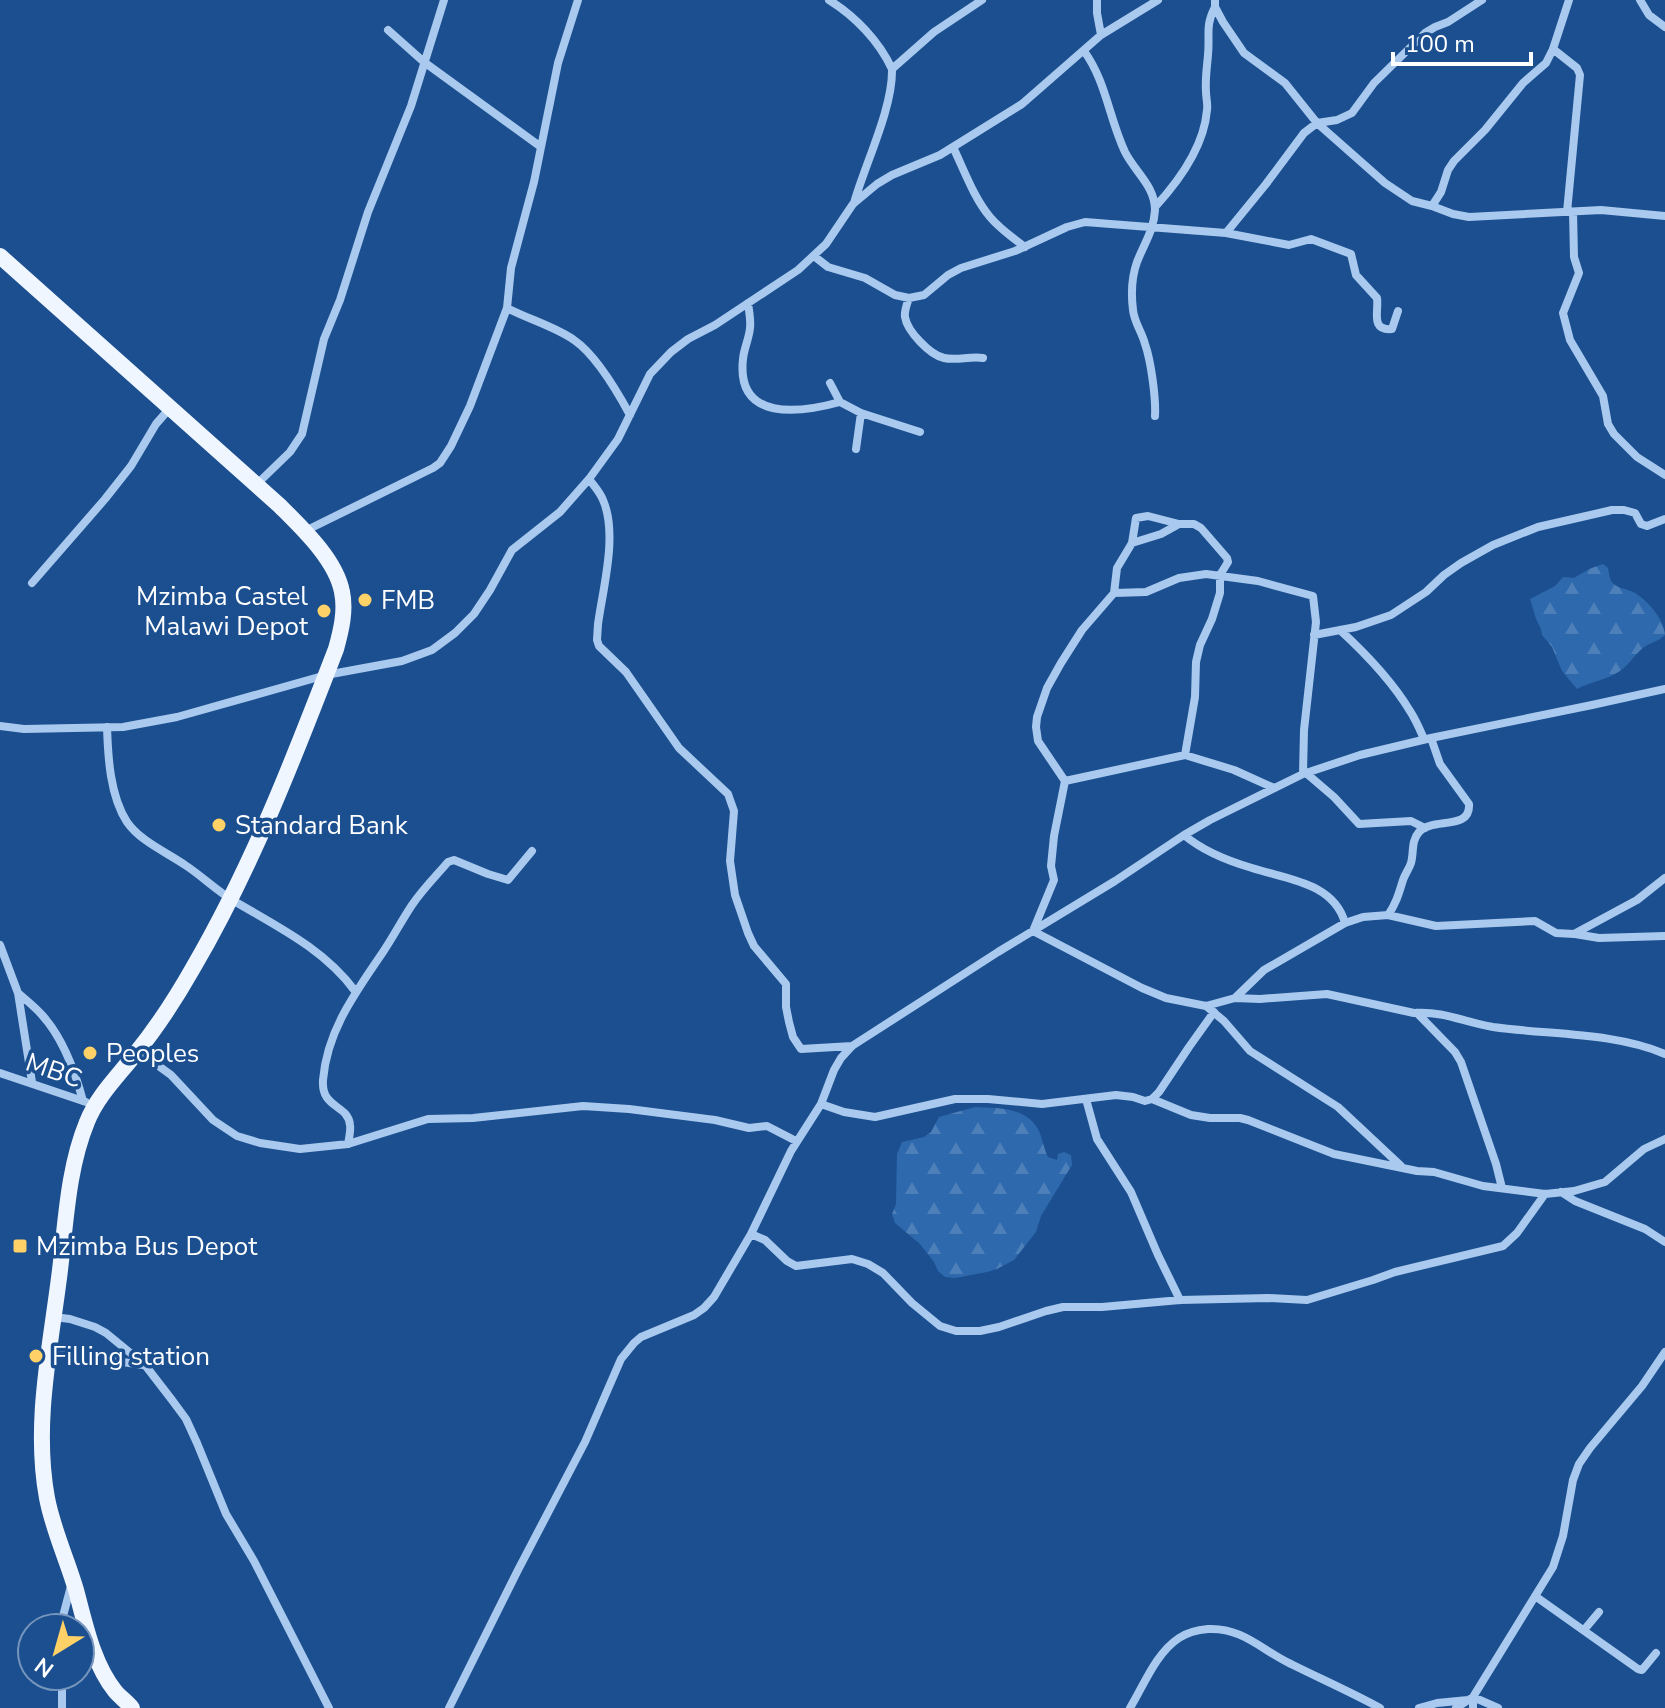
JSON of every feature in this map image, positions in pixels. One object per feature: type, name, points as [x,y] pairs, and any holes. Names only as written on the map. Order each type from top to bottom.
[{"type":"main road","points":[[0,256],[257,484],[305,531],[329,563],[343,596],[341,631],[272,812],[231,899],[167,1013],[138,1051],[89,1103],[74,1167],[50,1347],[42,1431],[43,1473],[54,1526],[94,1653],[113,1689],[132,1708]]},
{"type":"street","points":[[257,484],[290,452],[302,434],[324,339],[368,212],[404,125],[444,0]]},
{"type":"street","points":[[305,531],[426,472],[440,463],[451,446],[470,406],[507,308],[511,268],[534,182],[558,63],[578,0]]},
{"type":"street","points":[[829,0],[872,37],[892,69],[886,104],[853,204]]},
{"type":"street","points":[[892,69],[934,32],[982,0]]},
{"type":"street","points":[[1097,0],[1101,35]]},
{"type":"street","points":[[0,726],[24,729],[123,727],[177,717],[326,675],[402,661],[442,644],[474,614],[512,550],[560,512],[589,479],[618,439],[650,374],[660,362],[688,339],[748,303],[814,256],[864,193],[892,175],[953,147],[1022,104],[1101,35],[1158,0]]},
{"type":"street","points":[[1226,233],[1304,133],[1317,123],[1349,115],[1374,83],[1425,33],[1482,0]]},
{"type":"street","points":[[1432,206],[1451,166],[1523,83],[1546,63],[1569,0]]},
{"type":"street","points":[[1640,0],[1649,15],[1665,27]]},
{"type":"street","points":[[1215,3],[1244,53],[1285,83],[1317,123],[1395,191],[1412,201],[1469,217],[1601,210],[1665,216]]},
{"type":"street","points":[[1155,207],[1188,164],[1201,135],[1207,108],[1208,23],[1215,3]]},
{"type":"street","points":[[388,30],[424,62],[541,147]]},
{"type":"street","points":[[1553,49],[1577,68],[1580,75],[1570,212],[1574,257],[1579,273],[1563,313],[1570,340],[1601,392],[1608,424],[1614,434],[1637,457],[1665,475]]},
{"type":"street","points":[[1084,51],[1099,75],[1125,151],[1148,185],[1155,207],[1153,227],[1133,274],[1132,305],[1147,349],[1155,416]]},
{"type":"street","points":[[953,147],[989,216],[1025,247]]},
{"type":"street","points":[[814,256],[828,267],[865,278],[895,295],[909,298],[924,295],[961,268],[1025,247],[1080,223],[1226,233],[1289,245],[1311,239],[1350,253],[1356,275],[1377,298],[1378,324],[1387,330],[1392,329],[1398,311]]},
{"type":"street","points":[[909,298],[905,317],[907,323],[916,338],[928,349],[944,358],[983,358]]},
{"type":"street","points":[[748,303],[750,328],[743,376],[752,396],[768,406],[788,411],[840,402]]},
{"type":"street","points":[[507,308],[568,336],[583,347],[630,415]]},
{"type":"street","points":[[830,383],[840,402],[861,413],[920,432]]},
{"type":"street","points":[[32,583],[105,499],[170,408]]},
{"type":"street","points":[[856,449],[861,413]]},
{"type":"street","points":[[589,479],[602,496],[610,530],[598,624],[599,646],[626,672],[679,748],[722,787],[732,804],[734,811],[729,849],[732,882],[750,939],[786,984],[787,1014],[793,1037],[801,1049],[852,1046]]},
{"type":"street","points":[[1314,635],[1356,627],[1391,615],[1426,592],[1461,563],[1493,545],[1538,527],[1619,510],[1635,513],[1641,524],[1647,526],[1665,519]]},
{"type":"street","points":[[1033,931],[1054,880],[1051,866],[1065,781],[1038,741],[1037,717],[1047,688],[1061,663],[1082,630],[1114,593],[1117,568],[1132,543],[1138,516],[1198,526],[1225,554],[1228,562],[1220,575],[1220,593],[1196,662],[1195,697],[1185,755]]},
{"type":"street","points":[[1132,543],[1161,534],[1179,524]]},
{"type":"street","points":[[1114,593],[1146,592],[1179,578],[1220,575],[1258,581],[1313,596],[1316,622],[1304,730],[1304,774]]},
{"type":"street","points":[[1340,630],[1398,693],[1470,809],[1467,816],[1459,821],[1432,824],[1418,832],[1412,861],[1396,903],[1388,915]]},
{"type":"street","points":[[449,1708],[580,1453],[621,1359],[641,1337],[704,1308],[714,1297],[751,1234],[796,1141],[821,1104],[834,1070],[852,1046],[1184,835],[1304,774],[1360,755],[1427,739],[1665,689]]},
{"type":"street","points":[[107,727],[114,789],[135,832],[231,899],[298,938],[344,977],[355,991]]},
{"type":"street","points":[[1065,781],[1185,755],[1234,770],[1274,788]]},
{"type":"street","points":[[1304,774],[1334,797],[1359,824],[1411,821],[1425,828]]},
{"type":"street","points":[[1184,835],[1234,862],[1296,880],[1321,891],[1338,906],[1345,923]]},
{"type":"street","points":[[348,1144],[350,1125],[347,1115],[325,1097],[323,1078],[330,1043],[355,991],[412,906],[448,862],[454,860],[508,880],[532,851]]},
{"type":"street","points":[[1574,934],[1637,900],[1665,878]]},
{"type":"street","points":[[821,1104],[875,1117],[955,1099],[1048,1104],[1116,1095],[1145,1101],[1152,1099],[1182,1057],[1210,1009],[1235,998],[1264,970],[1345,923],[1363,917],[1388,915],[1436,926],[1535,921],[1556,933],[1599,938],[1665,936]]},
{"type":"street","points":[[1033,931],[1154,994],[1210,1009],[1250,1051],[1338,1107],[1401,1167]]},
{"type":"street","points":[[0,945],[18,993],[32,1082]]},
{"type":"street","points":[[18,993],[42,1015],[58,1037],[89,1103]]},
{"type":"street","points":[[1235,998],[1327,994],[1417,1013],[1437,1012],[1471,1024],[1631,1043],[1665,1054]]},
{"type":"street","points":[[1417,1013],[1461,1062],[1502,1188]]},
{"type":"street","points":[[138,1051],[171,1075],[213,1120],[237,1136],[300,1149],[348,1144],[428,1119],[473,1118],[583,1106],[715,1120],[749,1128],[767,1126],[796,1141]]},
{"type":"street","name":"MBC","points":[[0,1073],[89,1103]]},
{"type":"street","points":[[1086,1099],[1097,1139],[1131,1192],[1180,1300]]},
{"type":"street","points":[[1152,1099],[1191,1115],[1240,1118],[1334,1154],[1434,1172],[1483,1186],[1545,1194],[1605,1182],[1644,1149],[1665,1139]]},
{"type":"street","points":[[1561,1192],[1575,1201],[1645,1229],[1665,1242]]},
{"type":"street","points":[[751,1234],[765,1240],[796,1266],[852,1259],[868,1264],[883,1273],[934,1322],[956,1331],[989,1330],[1055,1308],[1180,1300],[1307,1300],[1409,1268],[1503,1246],[1517,1233],[1545,1194]]},
{"type":"street","points":[[54,1317],[95,1327],[125,1347],[145,1365],[186,1419],[226,1514],[254,1561],[329,1708]]},
{"type":"street","points":[[50,1347],[82,1356],[145,1365]]},
{"type":"street","points":[[1456,1708],[1471,1701],[1553,1567],[1579,1464],[1642,1386],[1665,1352]]},
{"type":"street","points":[[64,1612],[73,1580]]},
{"type":"street","points":[[1535,1596],[1638,1669],[1642,1670],[1656,1653]]},
{"type":"street","points":[[1584,1630],[1599,1612]]},
{"type":"street","points":[[1130,1708],[1167,1647],[1186,1633],[1213,1629],[1249,1638],[1285,1661],[1380,1708]]},
{"type":"street","points":[[1419,1708],[1437,1703],[1471,1701],[1498,1708]]},
{"type":"green space","points":[[1603,564],[1608,568],[1613,584],[1635,593],[1650,606],[1662,623],[1665,635],[1643,648],[1620,671],[1577,689],[1562,671],[1552,647],[1542,635],[1530,599],[1555,586],[1563,577],[1574,578]]},
{"type":"green space","points":[[975,1107],[1024,1115],[1038,1129],[1048,1157],[1057,1160],[1058,1154],[1064,1152],[1071,1155],[1072,1165],[1041,1216],[1036,1232],[1014,1260],[987,1272],[945,1277],[920,1244],[895,1223],[892,1214],[896,1204],[897,1154],[902,1142],[924,1137],[931,1132],[939,1117]]},
{"type":"place","name":"FMB","points":[[365,600]]},
{"type":"place","name":"Mzimba Castel Malawi Depot","points":[[324,611]]},
{"type":"place","name":"Standard Bank","points":[[219,825]]},
{"type":"place","name":"Peoples","points":[[90,1053]]},
{"type":"place","name":"Mzimba Bus Depot","points":[[20,1246]]},
{"type":"place","name":"Filling station","points":[[36,1356]]}]
